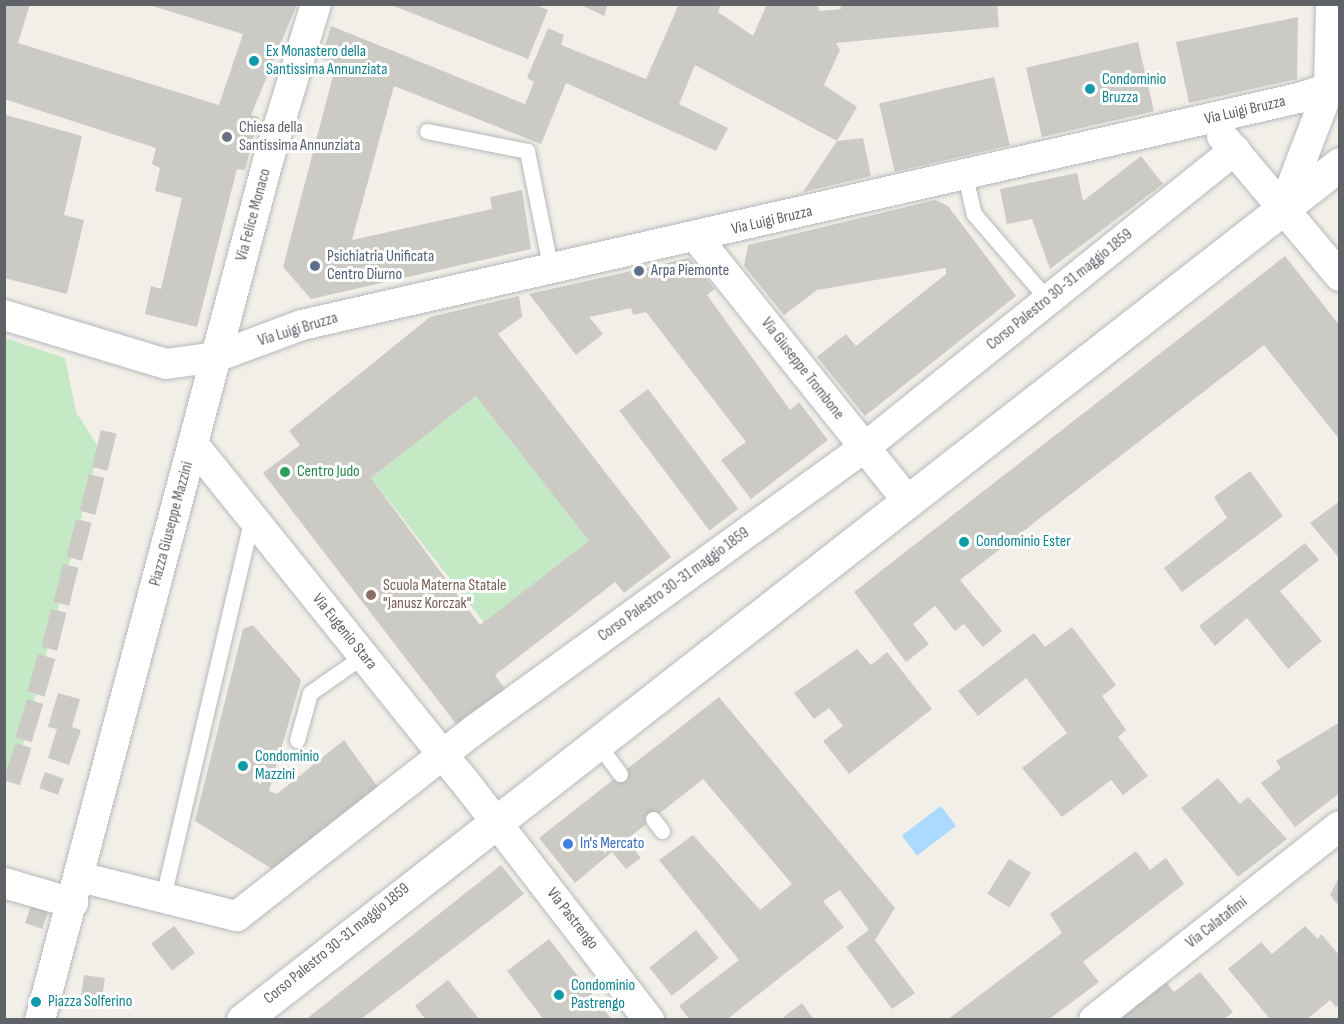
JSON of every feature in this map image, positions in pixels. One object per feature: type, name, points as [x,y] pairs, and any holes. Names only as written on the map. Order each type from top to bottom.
[{"type":"main road","name":"Corso Palestro 30-31 maggio 1859","points":[[243,1020],[495,819],[1340,164]]},
{"type":"street","name":"Via Felice Monaco","points":[[216,357],[316,4]]},
{"type":"street","points":[[1284,206],[1334,81],[1331,4]]},
{"type":"street","name":"Via Luigi Bruzza","points":[[216,357],[302,325],[698,238],[1207,119],[1334,81]]},
{"type":"street","points":[[1207,119],[1284,206],[1340,276]]},
{"type":"street","name":"Corso Palestro 30-31 maggio 1859","points":[[76,890],[163,897],[237,916],[443,755],[864,448],[1235,150]]},
{"type":"street","name":"Via Giuseppe Trombone","points":[[698,238],[907,500]]},
{"type":"street","points":[[4,315],[166,364],[216,357]]},
{"type":"street","name":"Piazza Giuseppe Mazzini","points":[[48,1011],[76,890],[216,357]]},
{"type":"street","name":"Via Eugenio Stara","points":[[193,444],[495,819]]},
{"type":"street","name":"Via Pastrengo","points":[[495,819],[649,1020]]},
{"type":"street","name":"Via Calatafimi","points":[[1094,1020],[1340,826]]},
{"type":"street","points":[[4,883],[76,890]]},
{"type":"lane","points":[[427,130],[527,151],[551,270]]},
{"type":"lane","points":[[965,176],[974,214],[1048,300]]},
{"type":"lane","points":[[163,897],[252,518]]},
{"type":"lane","points":[[297,740],[310,693],[364,655]]},
{"type":"lane","points":[[596,741],[620,774]]},
{"type":"green space","points":[[5,338],[65,358],[76,412],[99,448],[15,776],[5,776]]},
{"type":"green space","points":[[476,396],[589,541],[484,623],[371,478]]},
{"type":"water","points":[[941,806],[956,826],[917,855],[902,835]]},
{"type":"building","points":[[4,4],[30,4],[18,43],[219,105],[243,34],[146,4],[297,4],[251,115],[259,117],[245,170],[237,169],[197,327],[145,314],[151,286],[161,289],[182,198],[155,191],[160,168],[152,164],[156,148],[4,99]]},
{"type":"building","points":[[389,4],[534,4],[548,10],[528,59]]},
{"type":"building","points":[[579,4],[608,4],[604,16]]},
{"type":"building","points":[[679,4],[721,4],[718,12],[753,36],[767,4],[816,4],[820,11],[841,9],[840,4],[997,4],[999,27],[836,43],[840,50],[824,85],[857,107],[837,141],[695,65],[679,104],[728,128],[716,151],[566,83],[541,144],[394,86],[352,240],[492,209],[490,197],[522,190],[531,249],[311,299],[283,267],[336,64],[321,59],[331,26],[525,104],[534,82],[527,78],[548,28],[564,35],[561,45],[646,79]]},
{"type":"building","points":[[1298,17],[1297,79],[1189,103],[1176,42]]},
{"type":"building","name":"Condominio Bruzza","points":[[1138,42],[1154,111],[1042,137],[1026,68]]},
{"type":"building","points":[[994,77],[1010,145],[895,172],[879,104]]},
{"type":"building","points":[[6,115],[82,136],[64,215],[84,220],[67,294],[4,278]]},
{"type":"building","points":[[863,138],[871,176],[803,192],[837,141]]},
{"type":"building","points":[[1141,156],[1163,184],[1050,269],[1032,219],[1007,224],[1000,189],[1077,173],[1083,201]]},
{"type":"building","points":[[935,200],[948,206],[1016,296],[865,416],[817,357],[846,334],[856,346],[946,274],[946,268],[817,290],[784,315],[744,266],[748,245]]},
{"type":"building","points":[[1285,256],[1340,326],[1340,440],[1264,345],[960,580],[1002,631],[983,647],[964,624],[955,631],[935,606],[913,624],[929,644],[906,662],[854,592]]},
{"type":"building","points":[[689,258],[715,289],[707,295],[790,410],[799,402],[828,440],[751,499],[721,460],[746,442],[646,312],[633,315],[631,308],[589,317],[603,334],[576,355],[529,294]]},
{"type":"building","points":[[519,296],[522,317],[498,334],[671,557],[624,593],[615,582],[495,675],[505,689],[457,725],[263,473],[300,445],[289,431],[430,317]],"holes":[[[476,396],[589,541],[480,625],[371,478]]]},
{"type":"building","points":[[648,389],[738,509],[710,530],[619,411]]},
{"type":"building","points":[[101,430],[117,434],[107,471],[92,467]]},
{"type":"building","points":[[1250,471],[1283,516],[1182,592],[1164,568],[1227,518],[1214,497]]},
{"type":"building","points":[[89,474],[105,478],[95,515],[80,511]]},
{"type":"building","points":[[1340,501],[1340,559],[1310,523]]},
{"type":"building","points":[[76,519],[92,523],[82,561],[67,557]]},
{"type":"building","points":[[1305,543],[1319,560],[1280,591],[1322,641],[1288,669],[1247,618],[1215,646],[1199,626]]},
{"type":"building","points":[[63,564],[79,568],[69,606],[54,602]]},
{"type":"building","points":[[51,609],[67,613],[57,651],[42,647]]},
{"type":"building","name":"Condominio Mazzini","points":[[253,625],[301,680],[269,791],[277,794],[344,740],[382,793],[277,872],[195,821],[243,629]]},
{"type":"building","points":[[1072,627],[1116,685],[1102,696],[1126,730],[1118,737],[1148,776],[1123,795],[1111,780],[1062,817],[1022,768],[1067,733],[1026,678],[978,716],[958,691],[1034,633],[1045,647]]},
{"type":"building","points":[[857,649],[871,665],[887,652],[932,709],[849,774],[823,741],[843,726],[829,708],[814,719],[794,693]]},
{"type":"building","points":[[38,654],[55,659],[45,696],[27,691]]},
{"type":"building","points":[[58,693],[80,699],[72,727],[81,730],[69,765],[48,758],[57,729],[48,727]]},
{"type":"building","points":[[719,697],[895,908],[875,940],[915,993],[892,1009],[846,947],[869,930],[840,890],[823,901],[844,927],[726,1020],[690,1020],[679,1006],[739,960],[659,860],[693,835],[760,910],[792,884],[703,779],[626,840],[641,858],[626,869],[612,852],[575,883],[539,838]]},
{"type":"building","points":[[27,699],[43,704],[32,742],[15,737]]},
{"type":"building","points":[[1340,722],[1340,793],[1295,827],[1261,783],[1281,768],[1276,761]]},
{"type":"building","points":[[15,743],[31,748],[20,785],[4,780]]},
{"type":"building","points":[[45,772],[64,779],[58,795],[39,788]]},
{"type":"building","points":[[1218,778],[1240,804],[1248,797],[1287,839],[1238,877],[1181,808]]},
{"type":"building","points":[[1136,851],[1150,870],[1166,858],[1184,884],[1083,962],[1099,982],[1048,1020],[947,1020],[1062,933],[1050,914]]},
{"type":"building","points":[[1009,859],[1031,873],[1009,908],[987,894]]},
{"type":"building","points":[[501,865],[524,894],[360,1020],[305,1020]]},
{"type":"building","points":[[1340,875],[1340,907],[1330,895]]},
{"type":"building","points":[[31,906],[48,912],[42,929],[25,923]]},
{"type":"building","points":[[174,926],[195,953],[172,971],[151,944]]},
{"type":"building","points":[[1305,926],[1318,939],[1321,934],[1340,956],[1340,1004],[1336,1007],[1330,1000],[1306,1020],[1271,1020],[1228,969],[1261,942],[1272,954]]},
{"type":"building","points":[[696,930],[719,958],[672,996],[649,968]]},
{"type":"building","name":"Condominio Pastrengo","points":[[549,939],[612,1020],[544,1020],[507,971]]},
{"type":"building","points":[[1200,972],[1233,1012],[1223,1020],[1116,1020],[1165,981],[1174,992]]},
{"type":"building","points":[[84,975],[105,978],[101,1004],[80,1001]]},
{"type":"building","points":[[448,980],[480,1020],[426,1020],[415,1006]]},
{"type":"building","points":[[802,1003],[814,1020],[780,1020]]},
{"type":"place","name":"Ex Monastero della Santissima Annunziata","points":[[254,61]]},
{"type":"place","name":"Condominio Bruzza","points":[[1090,89]]},
{"type":"place","name":"Chiesa della Santissima Annunziata","points":[[227,137]]},
{"type":"place","name":"Psichiatria Unificata Centro Diurno","points":[[315,266]]},
{"type":"place","name":"Arpa Piemonte","points":[[639,271]]},
{"type":"place","name":"Centro Judo","points":[[285,472]]},
{"type":"place","name":"Condominio Ester","points":[[964,542]]},
{"type":"place","name":"Scuola Materna Statale \"Janusz Korczak\"","points":[[371,595]]},
{"type":"place","name":"Condominio Mazzini","points":[[243,766]]},
{"type":"place","name":"In's Mercato","points":[[568,844]]},
{"type":"place","name":"Condominio Pastrengo","points":[[559,995]]},
{"type":"place","name":"Piazza Solferino","points":[[36,1002]]}]
